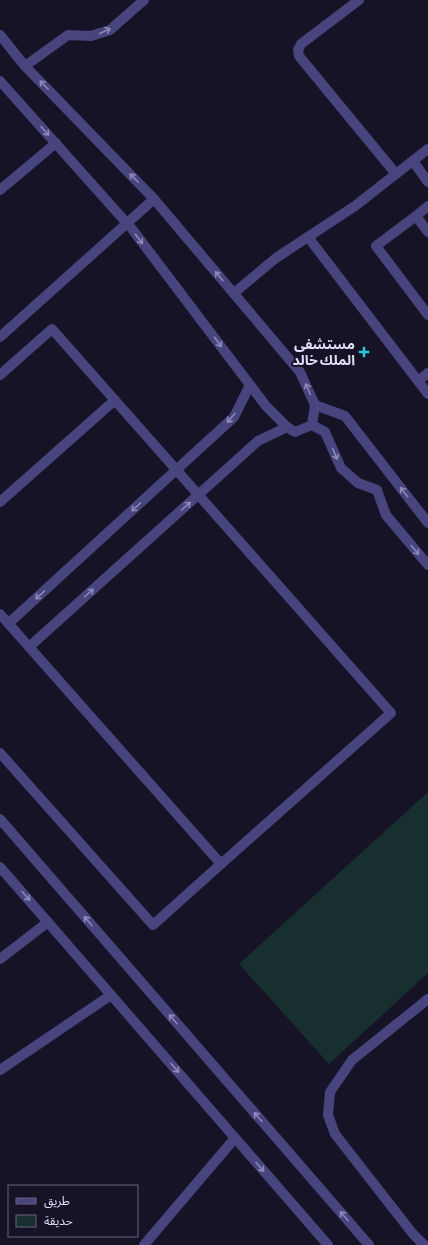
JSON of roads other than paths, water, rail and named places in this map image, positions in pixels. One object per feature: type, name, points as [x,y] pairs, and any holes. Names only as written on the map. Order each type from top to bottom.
[{"type":"street","points":[[25,66],[68,35],[91,36],[110,30],[144,0]]},
{"type":"street","points":[[359,0],[301,44],[298,50],[299,56],[396,174]]},
{"type":"street","points":[[0,35],[25,66],[154,199],[300,372],[315,405],[312,425]]},
{"type":"street","points":[[0,80],[128,224],[266,406],[287,426],[296,432],[312,425]]},
{"type":"street","points":[[0,190],[56,143]]},
{"type":"street","points":[[234,293],[276,258],[355,206],[428,149]]},
{"type":"street","points":[[412,161],[428,182]]},
{"type":"street","points":[[0,337],[128,224],[154,199]]},
{"type":"street","points":[[428,206],[376,246],[428,315]]},
{"type":"street","points":[[416,216],[428,232]]},
{"type":"street","points":[[308,237],[428,394]]},
{"type":"street","points":[[0,375],[52,328],[391,713],[153,925],[0,753]]},
{"type":"street","points":[[418,381],[428,373]]},
{"type":"street","points":[[9,623],[234,417],[250,385]]},
{"type":"street","points":[[0,502],[115,400]]},
{"type":"street","points":[[315,405],[345,416],[428,523]]},
{"type":"street","points":[[312,425],[325,432],[341,468],[358,483],[377,490],[386,515],[428,565]]},
{"type":"street","points":[[29,647],[258,441],[287,426]]},
{"type":"street","points":[[0,614],[221,864]]},
{"type":"street","points":[[0,819],[369,1245]]},
{"type":"street","points":[[0,867],[328,1245]]},
{"type":"street","points":[[0,959],[48,922]]},
{"type":"street","points":[[0,1070],[112,995]]},
{"type":"street","points":[[424,1245],[413,1234],[335,1134],[328,1115],[330,1092],[352,1060],[428,998]]},
{"type":"street","points":[[144,1245],[235,1138]]},
{"type":"place","name":"مستشفى الملك خالد","points":[[364,352]]}]
